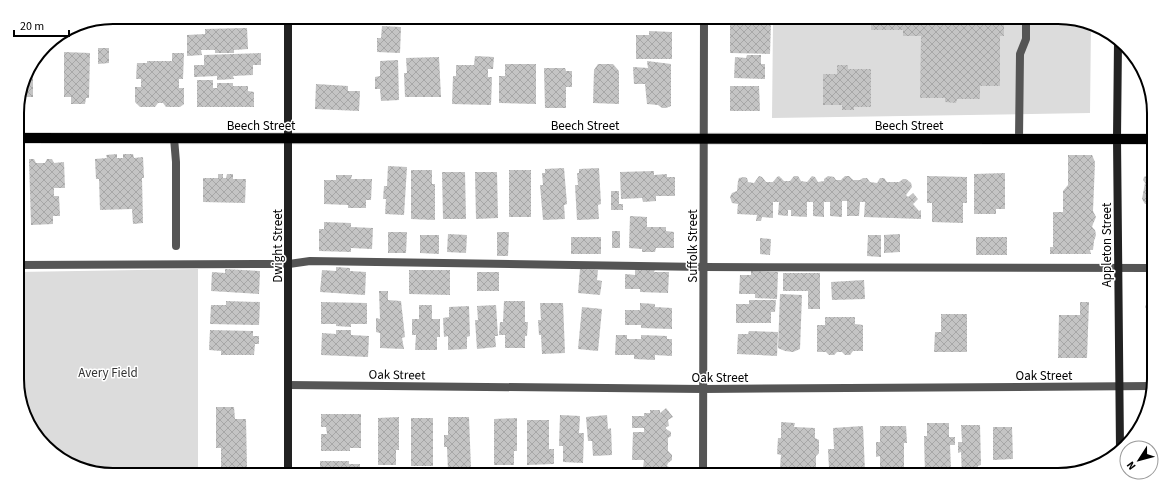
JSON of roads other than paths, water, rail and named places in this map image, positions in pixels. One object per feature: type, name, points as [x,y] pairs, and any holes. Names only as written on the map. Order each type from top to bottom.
[{"type":"main road","name":"Beech Street","points":[[24,138],[1147,139]]},
{"type":"street","name":"Dwight Street","points":[[288,24],[288,468]]},
{"type":"street","name":"Suffolk Street","points":[[703,468],[704,24]]},
{"type":"street","points":[[1019,138],[1020,54],[1026,39],[1026,24]]},
{"type":"street","name":"Appleton Street","points":[[1118,47],[1117,138],[1120,440]]},
{"type":"street","points":[[174,138],[176,162],[176,246]]},
{"type":"street","points":[[24,264],[289,264],[310,261],[704,267],[1147,268]]},
{"type":"street","name":"Oak Street","points":[[288,385],[703,389],[1146,386]]},
{"type":"park label","name":"Avery Field","points":[[108,372]]}]
